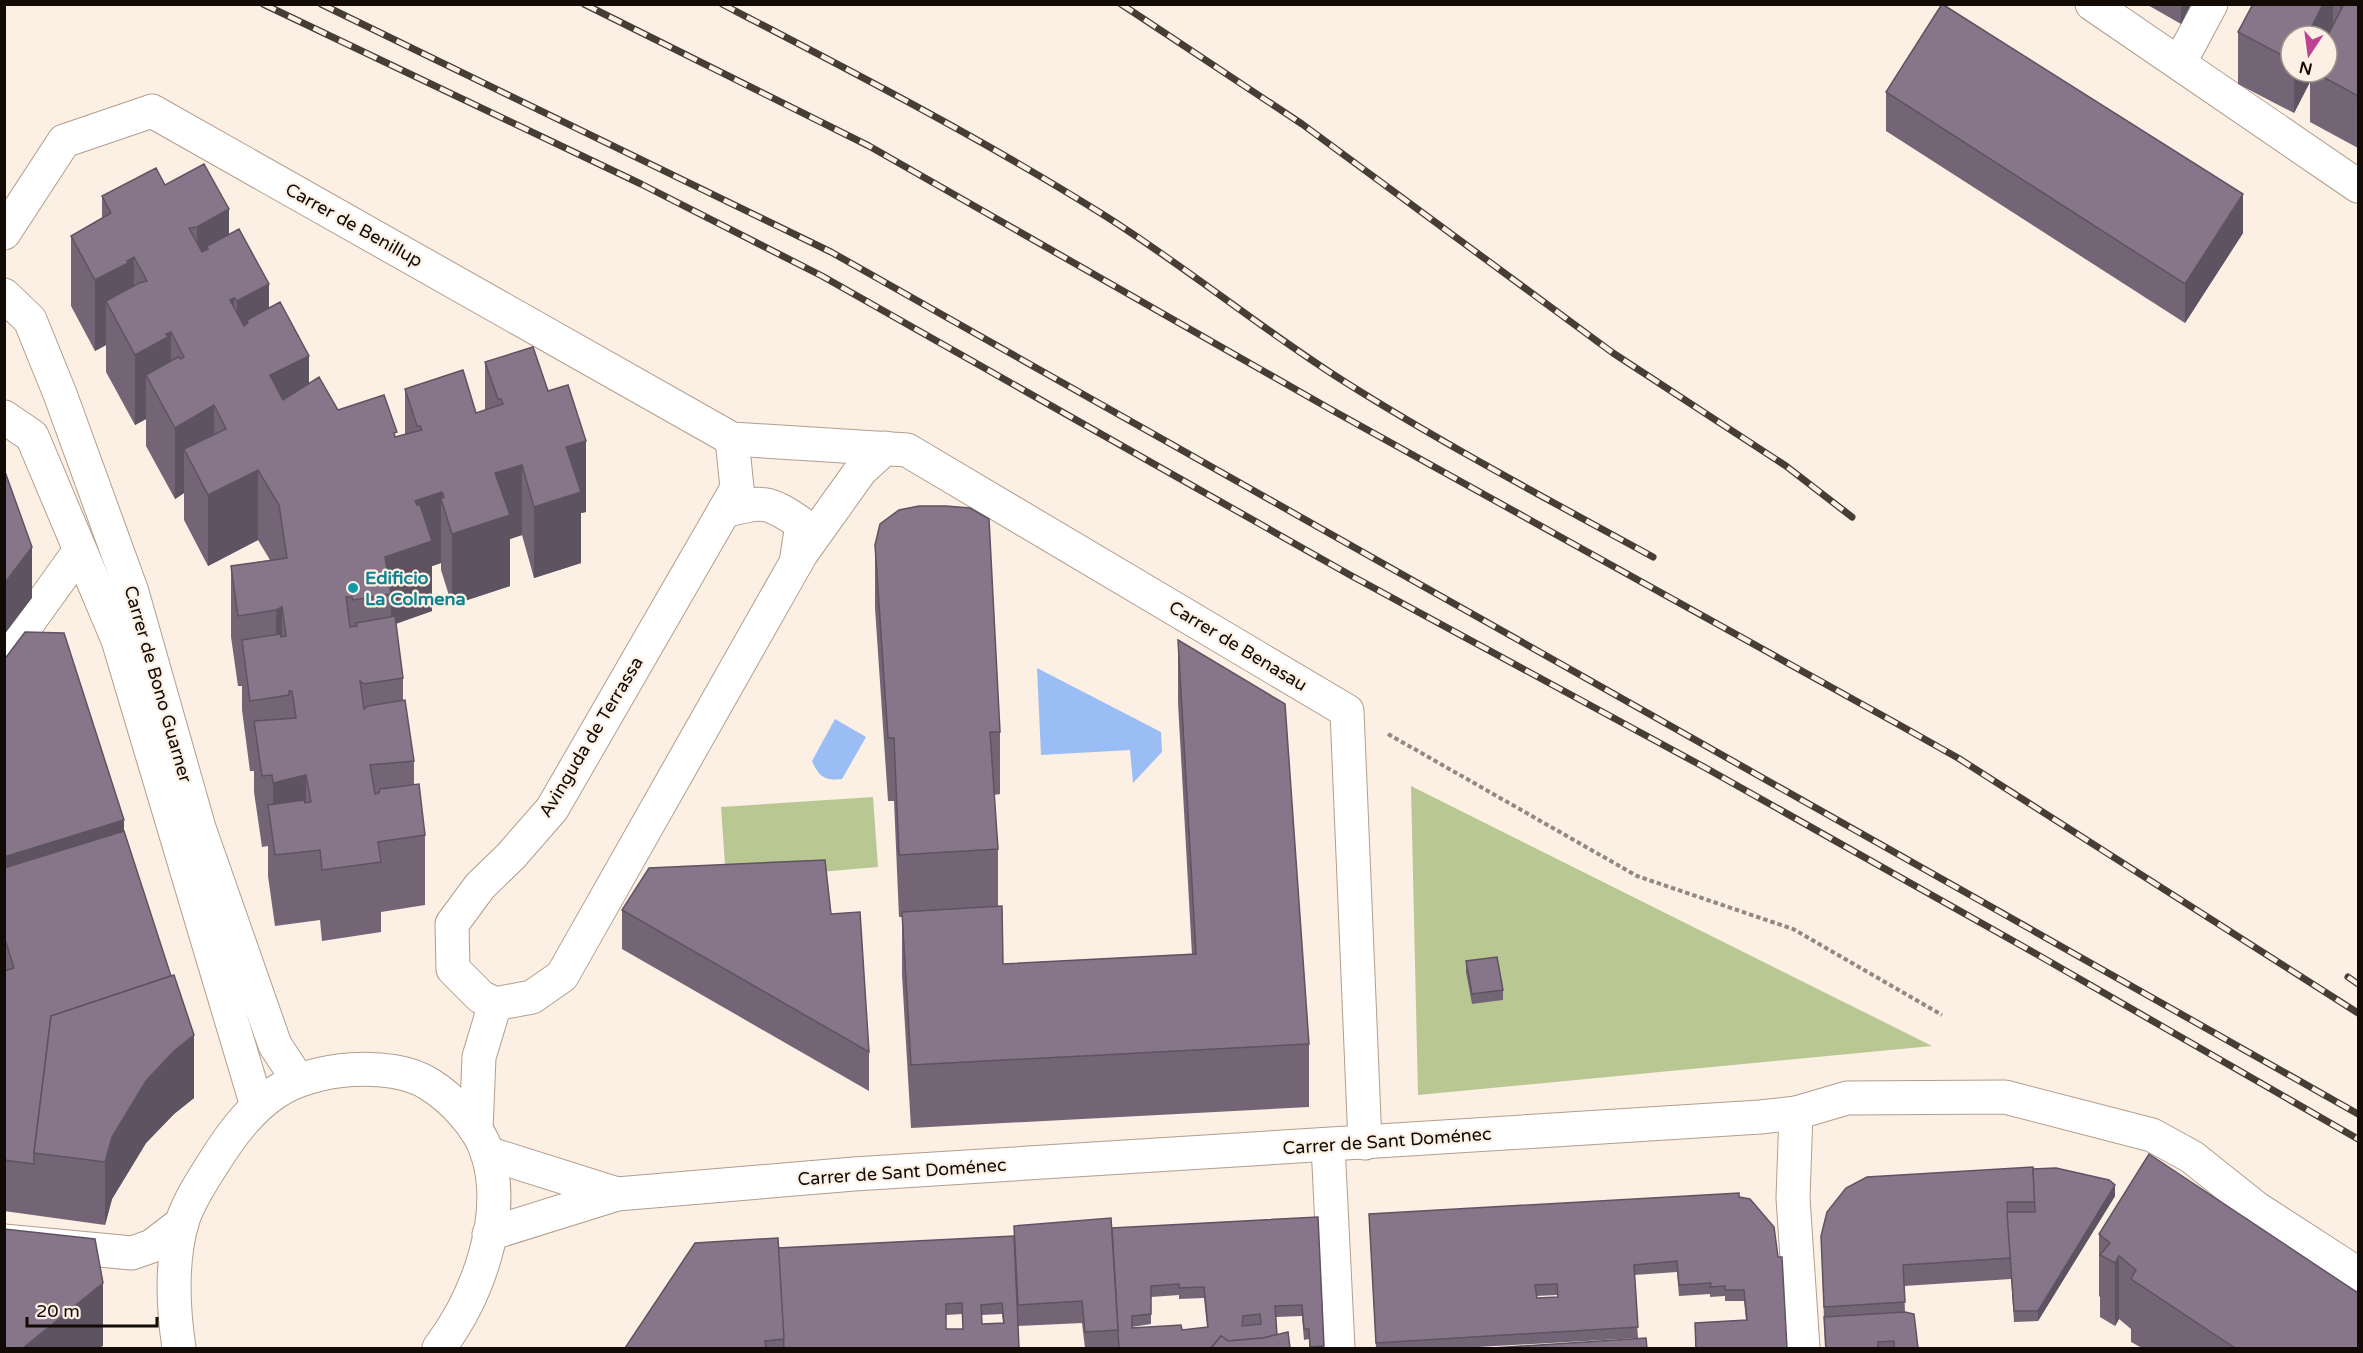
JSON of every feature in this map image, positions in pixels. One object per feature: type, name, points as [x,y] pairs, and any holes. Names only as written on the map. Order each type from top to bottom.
[{"type":"street","points":[[2092,4],[2180,62],[2358,186]]},
{"type":"street","points":[[2180,62],[2211,4]]},
{"type":"street","name":"Carrer de Benillup","points":[[4,233],[64,141],[152,111],[732,439]]},
{"type":"street","name":"Carrer de Bono Guarner","points":[[4,295],[30,320],[60,394],[132,592],[199,828],[275,1045],[298,1080]]},
{"type":"street","name":"Carrer de Bono Guarner","points":[[4,417],[33,436],[79,552],[118,640],[257,1106]]},
{"type":"street","name":"Carrer de Benasau","points":[[732,439],[907,450],[1347,711]]},
{"type":"street","name":"Avinguda de Terrassa","points":[[495,1004],[481,997],[453,969],[452,924],[480,885],[511,856],[552,809],[737,488],[732,439]]},
{"type":"street","points":[[439,1348],[463,1309],[479,1272],[489,1234],[494,1193],[482,1141],[479,1057],[495,1004],[532,997],[562,976],[795,564],[861,470],[885,448]]},
{"type":"street","points":[[724,511],[758,503],[776,507],[802,524],[795,564]]},
{"type":"street","points":[[4,656],[79,552]]},
{"type":"street","points":[[1347,711],[1365,1143]]},
{"type":"street","points":[[179,1348],[174,1293],[182,1223],[193,1197],[229,1137],[257,1106],[298,1080],[343,1069],[398,1073],[429,1084],[482,1141]]},
{"type":"street","name":"Carrer de Sant Doménec","points":[[489,1234],[617,1194],[854,1174],[1365,1143],[1796,1113],[1847,1098],[2006,1097],[2152,1135],[2192,1158],[2256,1208],[2358,1274]]},
{"type":"street","points":[[1796,1113],[1792,1197],[1803,1348]]},
{"type":"street","name":"Carrer de Sant Doménec","points":[[482,1141],[617,1194]]},
{"type":"street","points":[[1328,1145],[1338,1348]]},
{"type":"street","points":[[4,1241],[132,1253],[152,1246],[182,1223]]},
{"type":"path","points":[[1347,711],[1637,876],[1793,929],[1942,1015]]},
{"type":"green space","points":[[1411,786],[1932,1046],[1418,1095]]},
{"type":"green space","points":[[873,797],[878,867],[726,880],[721,807]]},
{"type":"water","points":[[1037,668],[1161,732],[1162,752],[1133,783],[1130,750],[1041,755]]},
{"type":"water","points":[[835,719],[866,737],[842,779],[823,777],[812,761]]},
{"type":"building","points":[[1942,4],[2243,194],[2185,284],[1886,92]]},
{"type":"building","points":[[2253,4],[2323,4],[2313,24],[2279,24],[2279,54],[2238,32]]},
{"type":"building","points":[[2344,4],[2358,4],[2358,96],[2336,84],[2339,84],[2339,24],[2334,24]]},
{"type":"building","name":"Edificio La Colmena","points":[[204,164],[229,209],[197,227],[189,228],[202,252],[208,249],[207,246],[239,229],[269,284],[237,301],[234,298],[230,300],[244,326],[248,323],[247,320],[280,302],[309,356],[270,375],[283,400],[319,377],[338,410],[384,395],[397,432],[394,433],[395,437],[422,430],[420,426],[417,426],[405,389],[463,370],[476,413],[503,404],[501,399],[498,399],[485,362],[533,347],[548,391],[568,385],[586,441],[566,447],[581,492],[534,507],[522,465],[495,473],[510,515],[452,534],[441,499],[444,497],[442,492],[415,501],[417,505],[420,505],[432,541],[385,557],[391,594],[353,600],[352,597],[346,597],[350,627],[357,626],[356,623],[395,616],[403,678],[364,684],[360,681],[364,709],[368,706],[405,700],[414,761],[370,765],[375,794],[379,793],[380,789],[419,784],[425,835],[378,842],[381,862],[322,870],[320,850],[275,855],[268,805],[304,800],[305,803],[311,802],[306,775],[273,783],[272,775],[262,776],[254,721],[296,718],[292,691],[289,691],[289,695],[250,701],[242,640],[280,634],[281,637],[286,636],[282,607],[238,616],[231,566],[287,558],[279,505],[258,470],[208,495],[184,449],[226,429],[214,405],[175,428],[146,375],[178,357],[181,359],[184,357],[171,332],[166,334],[168,337],[135,355],[106,301],[147,281],[134,257],[127,261],[128,263],[95,280],[71,236],[111,213],[102,196],[156,168],[165,185]]},
{"type":"building","points":[[4,469],[32,547],[4,584]]},
{"type":"building","points":[[919,506],[970,508],[989,519],[1000,732],[990,732],[998,849],[899,855],[894,738],[888,738],[875,545],[880,524],[899,510]]},
{"type":"building","points":[[25,632],[64,633],[124,820],[4,857],[4,660]]},
{"type":"building","points":[[1178,640],[1285,704],[1309,1044],[911,1065],[902,912],[1002,906],[1003,964],[1196,954]]},
{"type":"building","points":[[124,831],[171,976],[51,1016],[34,1164],[4,1160],[4,971],[14,968],[4,936],[4,868]]},
{"type":"building","points":[[825,860],[831,914],[860,912],[869,1052],[622,910],[649,868]]},
{"type":"building","points":[[1497,957],[1503,990],[1472,994],[1466,961]]},
{"type":"building","points":[[174,975],[194,1035],[174,1051],[146,1081],[112,1137],[105,1162],[34,1153],[51,1016]]},
{"type":"building","points":[[2149,1154],[2358,1293],[2358,1348],[2235,1348],[2131,1279],[2136,1270],[2119,1256],[2115,1263],[2100,1255],[2110,1243],[2099,1234]]},
{"type":"building","points":[[2033,1167],[2035,1202],[2007,1202],[2011,1258],[1903,1265],[1905,1302],[1824,1307],[1821,1236],[1827,1212],[1846,1188],[1867,1177]]},
{"type":"building","points":[[2056,1168],[2109,1180],[2115,1185],[2038,1311],[2014,1311],[2007,1212],[2035,1212],[2033,1169]]},
{"type":"building","points":[[1739,1193],[1739,1197],[1750,1199],[1774,1227],[1778,1257],[1782,1257],[1787,1348],[1696,1348],[1695,1323],[1747,1320],[1744,1290],[1725,1290],[1725,1286],[1710,1287],[1711,1283],[1679,1285],[1677,1261],[1634,1265],[1638,1327],[1376,1343],[1369,1214]],"holes":[[[1557,1284],[1558,1297],[1537,1298],[1535,1285]]]},
{"type":"building","points":[[1318,1217],[1324,1346],[1310,1347],[1309,1329],[1304,1329],[1302,1305],[1275,1306],[1277,1335],[1228,1341],[1221,1336],[1211,1348],[1119,1348],[1112,1228]],"holes":[[[1179,1284],[1179,1288],[1204,1287],[1208,1327],[1182,1330],[1181,1325],[1132,1328],[1132,1316],[1151,1314],[1151,1286]],[[1260,1314],[1261,1324],[1242,1326],[1243,1316]]]},
{"type":"building","points":[[1111,1218],[1118,1330],[1085,1332],[1082,1301],[1018,1305],[1014,1226]]},
{"type":"building","points":[[4,1229],[95,1239],[103,1283],[23,1348],[4,1348]]},
{"type":"building","points":[[1014,1236],[1019,1348],[784,1348],[778,1248]],"holes":[[[962,1303],[963,1329],[946,1329],[946,1304]],[[1002,1303],[1004,1323],[982,1324],[981,1305]]]},
{"type":"building","points":[[778,1238],[784,1339],[765,1341],[766,1348],[625,1348],[695,1243]]},
{"type":"building","points":[[1905,1312],[1914,1314],[1918,1348],[1894,1348],[1894,1341],[1878,1342],[1878,1348],[1826,1348],[1824,1317]]},
{"type":"building","points":[[1288,1332],[1290,1348],[1211,1348],[1221,1336],[1228,1341],[1263,1338]]},
{"type":"building","points":[[1646,1338],[1647,1348],[1493,1348]]},
{"type":"railway","points":[[263,4],[641,184],[822,276],[1350,575],[1704,767],[2358,1139]]},
{"type":"railway","points":[[321,4],[831,252],[2358,1114]]},
{"type":"railway","points":[[584,4],[869,146],[1330,409],[1958,758],[2358,1013]]},
{"type":"railway","points":[[722,4],[912,104],[1053,184],[1131,232],[1283,341],[1345,382],[1459,450],[1653,557]]},
{"type":"railway","points":[[1121,4],[1302,124],[1613,353],[1786,466],[1852,517]]},
{"type":"railway","points":[[2348,977],[2358,984]]},
{"type":"place","name":"Edificio La Colmena","points":[[353,588]]}]
